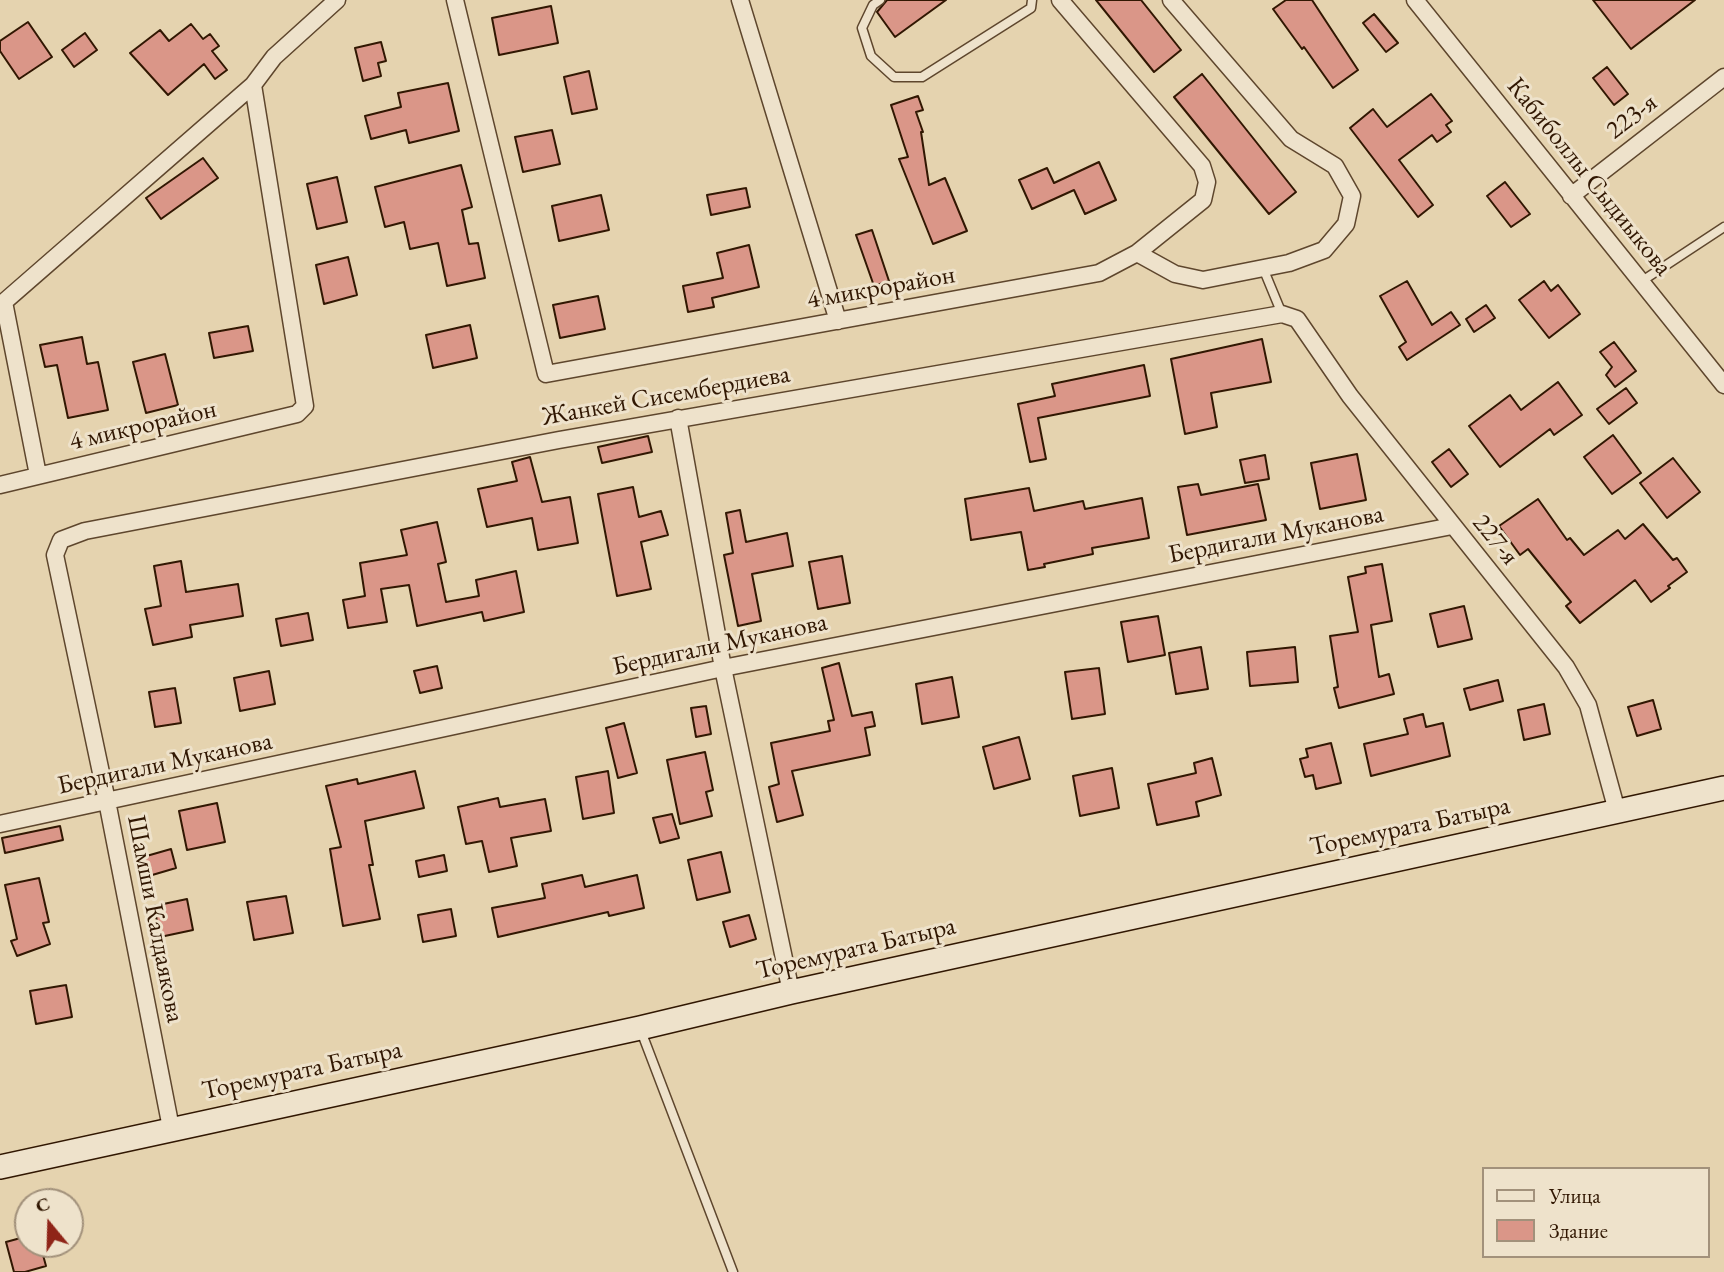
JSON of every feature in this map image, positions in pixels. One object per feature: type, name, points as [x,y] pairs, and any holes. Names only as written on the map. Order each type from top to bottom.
[{"type":"street","points":[[38,475],[4,302],[253,85],[274,57],[337,0]]},
{"type":"street","name":"4 микрорайон","points":[[455,0],[546,374],[1100,273],[1137,253],[1203,200],[1207,182],[1202,166],[1060,0]]},
{"type":"street","points":[[740,0],[838,321]]},
{"type":"street","points":[[1137,253],[1175,274],[1203,280],[1289,263],[1324,250],[1346,224],[1352,196],[1335,166],[1291,139],[1171,0]]},
{"type":"street","name":"Кабиболлы Сыдиыкова","points":[[1415,0],[1724,384]]},
{"type":"street","name":"223-я","points":[[1571,196],[1724,77]]},
{"type":"street","name":"4 микрорайон","points":[[0,485],[297,414],[305,406],[253,85]]},
{"type":"street","name":"Жанкей Сисембердиева","points":[[55,555],[61,540],[85,531],[678,418],[1290,316]]},
{"type":"street","name":"227-я","points":[[1290,316],[1452,526],[1566,667],[1588,705],[1617,811]]},
{"type":"street","points":[[678,418],[723,668],[791,992]]},
{"type":"street","name":"Бердигали Муканова","points":[[0,824],[723,668],[1452,526]]},
{"type":"street","name":"Шамши Калдаякова","points":[[55,555],[172,1128]]},
{"type":"street","name":"Торемурата Батыра","points":[[0,1167],[1724,788]]},
{"type":"lane","points":[[880,0],[873,5],[862,28],[872,56],[894,77],[922,77],[1031,9],[1032,0]]},
{"type":"lane","points":[[1642,281],[1724,227]]},
{"type":"lane","points":[[1264,268],[1290,316]]},
{"type":"lane","points":[[640,1028],[733,1272]]},
{"type":"building","points":[[887,0],[946,0],[895,37],[877,12]]},
{"type":"building","points":[[1096,0],[1141,0],[1181,50],[1154,72]]},
{"type":"building","points":[[1286,0],[1312,0],[1358,70],[1333,88],[1273,9]]},
{"type":"building","points":[[1593,0],[1695,0],[1631,49]]},
{"type":"building","points":[[551,6],[558,43],[499,55],[492,18]]},
{"type":"building","points":[[1374,14],[1398,43],[1386,52],[1363,23]]},
{"type":"building","points":[[28,22],[52,57],[19,79],[0,51],[0,41]]},
{"type":"building","points":[[191,24],[203,39],[210,34],[219,46],[212,51],[227,70],[215,79],[204,64],[168,95],[130,53],[160,30],[169,41]]},
{"type":"building","points":[[85,33],[97,50],[74,67],[62,50]]},
{"type":"building","points":[[381,42],[386,61],[378,63],[381,76],[363,81],[355,48]]},
{"type":"building","points":[[1607,67],[1628,94],[1614,105],[1593,78]]},
{"type":"building","points":[[589,71],[597,109],[572,114],[564,77]]},
{"type":"building","points":[[1202,74],[1296,192],[1269,214],[1174,97]]},
{"type":"building","points":[[448,83],[459,131],[409,143],[406,130],[371,139],[365,116],[401,107],[398,93]]},
{"type":"building","points":[[1431,94],[1452,121],[1446,125],[1451,132],[1437,142],[1432,135],[1399,160],[1433,205],[1418,217],[1350,128],[1373,109],[1387,127]]},
{"type":"building","points":[[918,96],[923,110],[916,112],[923,132],[929,185],[945,178],[967,231],[933,244],[899,159],[908,157],[891,105]]},
{"type":"building","points":[[552,130],[560,164],[523,172],[515,137]]},
{"type":"building","points":[[203,158],[218,178],[161,219],[146,198]]},
{"type":"building","points":[[1099,162],[1116,200],[1085,214],[1074,190],[1032,209],[1019,180],[1047,168],[1054,183]]},
{"type":"building","points":[[461,165],[472,207],[462,210],[469,244],[478,243],[485,278],[447,286],[438,243],[410,249],[404,222],[385,227],[375,187]]},
{"type":"building","points":[[337,177],[347,222],[317,229],[307,184]]},
{"type":"building","points":[[1505,182],[1530,214],[1511,227],[1487,196]]},
{"type":"building","points":[[746,188],[750,207],[711,215],[707,195]]},
{"type":"building","points":[[601,195],[609,230],[559,241],[552,206]]},
{"type":"building","points":[[872,230],[889,281],[874,286],[856,235]]},
{"type":"building","points":[[749,245],[759,287],[712,298],[714,307],[688,312],[683,286],[723,278],[717,253]]},
{"type":"building","points":[[348,257],[357,295],[324,304],[316,265]]},
{"type":"building","points":[[1407,281],[1432,325],[1451,312],[1460,325],[1407,360],[1399,347],[1406,342],[1380,296]]},
{"type":"building","points":[[1544,281],[1551,291],[1558,285],[1580,314],[1549,338],[1519,300]]},
{"type":"building","points":[[598,296],[605,329],[560,338],[553,305]]},
{"type":"building","points":[[1486,305],[1495,318],[1474,332],[1466,319]]},
{"type":"building","points":[[470,325],[477,358],[433,368],[426,335]]},
{"type":"building","points":[[248,326],[253,351],[214,358],[209,333]]},
{"type":"building","points":[[82,337],[87,364],[98,362],[108,410],[68,418],[57,365],[45,367],[40,345]]},
{"type":"building","points":[[1262,339],[1271,382],[1211,393],[1217,427],[1185,434],[1171,359]]},
{"type":"building","points":[[1614,342],[1636,371],[1615,387],[1606,375],[1612,367],[1600,352]]},
{"type":"building","points":[[165,354],[178,405],[146,413],[133,362]]},
{"type":"building","points":[[1144,365],[1150,396],[1038,418],[1046,459],[1030,462],[1018,404],[1055,396],[1052,384]]},
{"type":"building","points":[[1558,382],[1582,415],[1554,435],[1550,429],[1500,467],[1469,426],[1510,395],[1521,410]]},
{"type":"building","points":[[1626,388],[1637,403],[1609,424],[1597,409]]},
{"type":"building","points":[[1613,435],[1641,473],[1612,494],[1584,457]]},
{"type":"building","points":[[648,436],[652,452],[602,463],[598,447]]},
{"type":"building","points":[[1449,449],[1468,474],[1451,487],[1432,462]]},
{"type":"building","points":[[1357,454],[1366,500],[1320,509],[1311,463]]},
{"type":"building","points":[[1265,455],[1269,479],[1245,483],[1240,460]]},
{"type":"building","points":[[530,457],[542,502],[570,497],[578,543],[538,550],[532,518],[487,527],[478,489],[517,481],[512,462]]},
{"type":"building","points":[[1673,458],[1700,492],[1667,518],[1640,483]]},
{"type":"building","points":[[1198,484],[1201,495],[1258,484],[1266,520],[1187,535],[1178,487]]},
{"type":"building","points":[[633,487],[639,517],[661,511],[668,535],[641,542],[651,589],[617,596],[598,494]]},
{"type":"building","points":[[1029,488],[1034,511],[1083,501],[1085,509],[1142,498],[1149,538],[1092,548],[1093,554],[1028,570],[1021,532],[971,540],[965,499]]},
{"type":"building","points":[[1538,499],[1567,540],[1570,538],[1584,555],[1618,530],[1625,539],[1643,524],[1673,560],[1677,558],[1687,572],[1651,602],[1635,580],[1580,623],[1566,606],[1571,602],[1528,549],[1520,555],[1499,526]]},
{"type":"building","points":[[740,510],[746,542],[787,533],[793,566],[752,574],[761,621],[738,626],[724,555],[733,553],[726,513]]},
{"type":"building","points":[[437,522],[446,562],[438,564],[446,602],[479,596],[476,580],[516,571],[524,612],[484,621],[482,612],[417,626],[409,585],[381,589],[387,622],[348,628],[343,600],[365,596],[360,563],[407,555],[401,530]]},
{"type":"building","points":[[842,556],[850,603],[818,609],[809,562]]},
{"type":"building","points":[[181,561],[186,592],[238,584],[243,616],[190,625],[192,637],[153,645],[145,609],[161,606],[154,566]]},
{"type":"building","points":[[1382,564],[1392,621],[1371,625],[1379,677],[1389,674],[1394,694],[1339,708],[1334,688],[1338,687],[1330,636],[1358,632],[1348,577],[1366,573],[1365,567]]},
{"type":"building","points":[[1464,606],[1472,639],[1438,647],[1430,614]]},
{"type":"building","points":[[308,613],[313,640],[281,646],[276,619]]},
{"type":"building","points":[[1158,616],[1165,655],[1128,662],[1121,622]]},
{"type":"building","points":[[1201,647],[1208,689],[1176,694],[1169,653]]},
{"type":"building","points":[[1295,647],[1298,682],[1250,686],[1247,652]]},
{"type":"building","points":[[839,663],[852,716],[872,712],[875,726],[865,728],[870,755],[792,771],[803,815],[777,822],[769,787],[779,784],[771,743],[830,731],[828,721],[834,720],[822,668]]},
{"type":"building","points":[[437,666],[442,688],[420,693],[414,671]]},
{"type":"building","points":[[1099,668],[1105,714],[1072,719],[1065,672]]},
{"type":"building","points":[[269,671],[275,704],[240,711],[234,678]]},
{"type":"building","points":[[952,677],[959,717],[922,724],[916,684]]},
{"type":"building","points":[[1498,680],[1503,701],[1470,710],[1464,689]]},
{"type":"building","points":[[175,688],[181,723],[155,727],[149,692]]},
{"type":"building","points":[[1653,700],[1661,729],[1637,736],[1628,707]]},
{"type":"building","points":[[1544,704],[1550,734],[1524,740],[1518,710]]},
{"type":"building","points":[[706,706],[711,734],[696,737],[691,708]]},
{"type":"building","points":[[1423,714],[1426,727],[1443,723],[1450,756],[1371,776],[1364,744],[1408,734],[1404,719]]},
{"type":"building","points":[[624,723],[637,773],[618,778],[606,728]]},
{"type":"building","points":[[1019,737],[1030,779],[994,789],[983,747]]},
{"type":"building","points":[[1331,743],[1341,783],[1316,789],[1313,775],[1305,777],[1300,759],[1308,757],[1306,749]]},
{"type":"building","points":[[705,752],[713,790],[706,792],[712,816],[680,824],[667,760]]},
{"type":"building","points":[[1212,758],[1221,795],[1196,802],[1199,816],[1157,825],[1148,784],[1196,773],[1194,763]]},
{"type":"building","points":[[1112,768],[1119,808],[1080,816],[1073,776]]},
{"type":"building","points":[[415,771],[424,808],[365,821],[373,865],[369,865],[380,919],[343,926],[330,849],[341,847],[326,786],[357,779],[358,784]]},
{"type":"building","points":[[608,771],[614,813],[583,819],[576,777]]},
{"type":"building","points":[[498,798],[500,807],[545,799],[551,831],[511,838],[517,866],[489,872],[482,841],[466,844],[458,807]]},
{"type":"building","points":[[217,803],[225,842],[187,850],[179,811]]},
{"type":"building","points":[[672,814],[679,838],[660,843],[653,818]]},
{"type":"building","points":[[60,826],[63,840],[5,853],[2,838]]},
{"type":"building","points":[[171,849],[176,868],[142,878],[136,859]]},
{"type":"building","points":[[721,852],[730,892],[697,900],[688,860]]},
{"type":"building","points":[[444,855],[447,871],[419,877],[416,861]]},
{"type":"building","points":[[582,875],[585,887],[637,875],[644,908],[609,916],[608,912],[498,937],[492,908],[545,898],[542,884]]},
{"type":"building","points":[[39,878],[49,922],[43,923],[50,944],[17,956],[11,941],[17,939],[5,885]]},
{"type":"building","points":[[286,896],[293,933],[254,940],[247,902]]},
{"type":"building","points":[[187,899],[193,930],[160,937],[154,906]]},
{"type":"building","points":[[451,909],[456,936],[423,942],[418,915]]},
{"type":"building","points":[[749,915],[756,939],[730,947],[723,922]]},
{"type":"building","points":[[66,985],[72,1017],[36,1024],[30,991]]},
{"type":"building","points":[[14,1240],[14,1258],[44,1258],[46,1266],[14,1272],[6,1242]]}]
